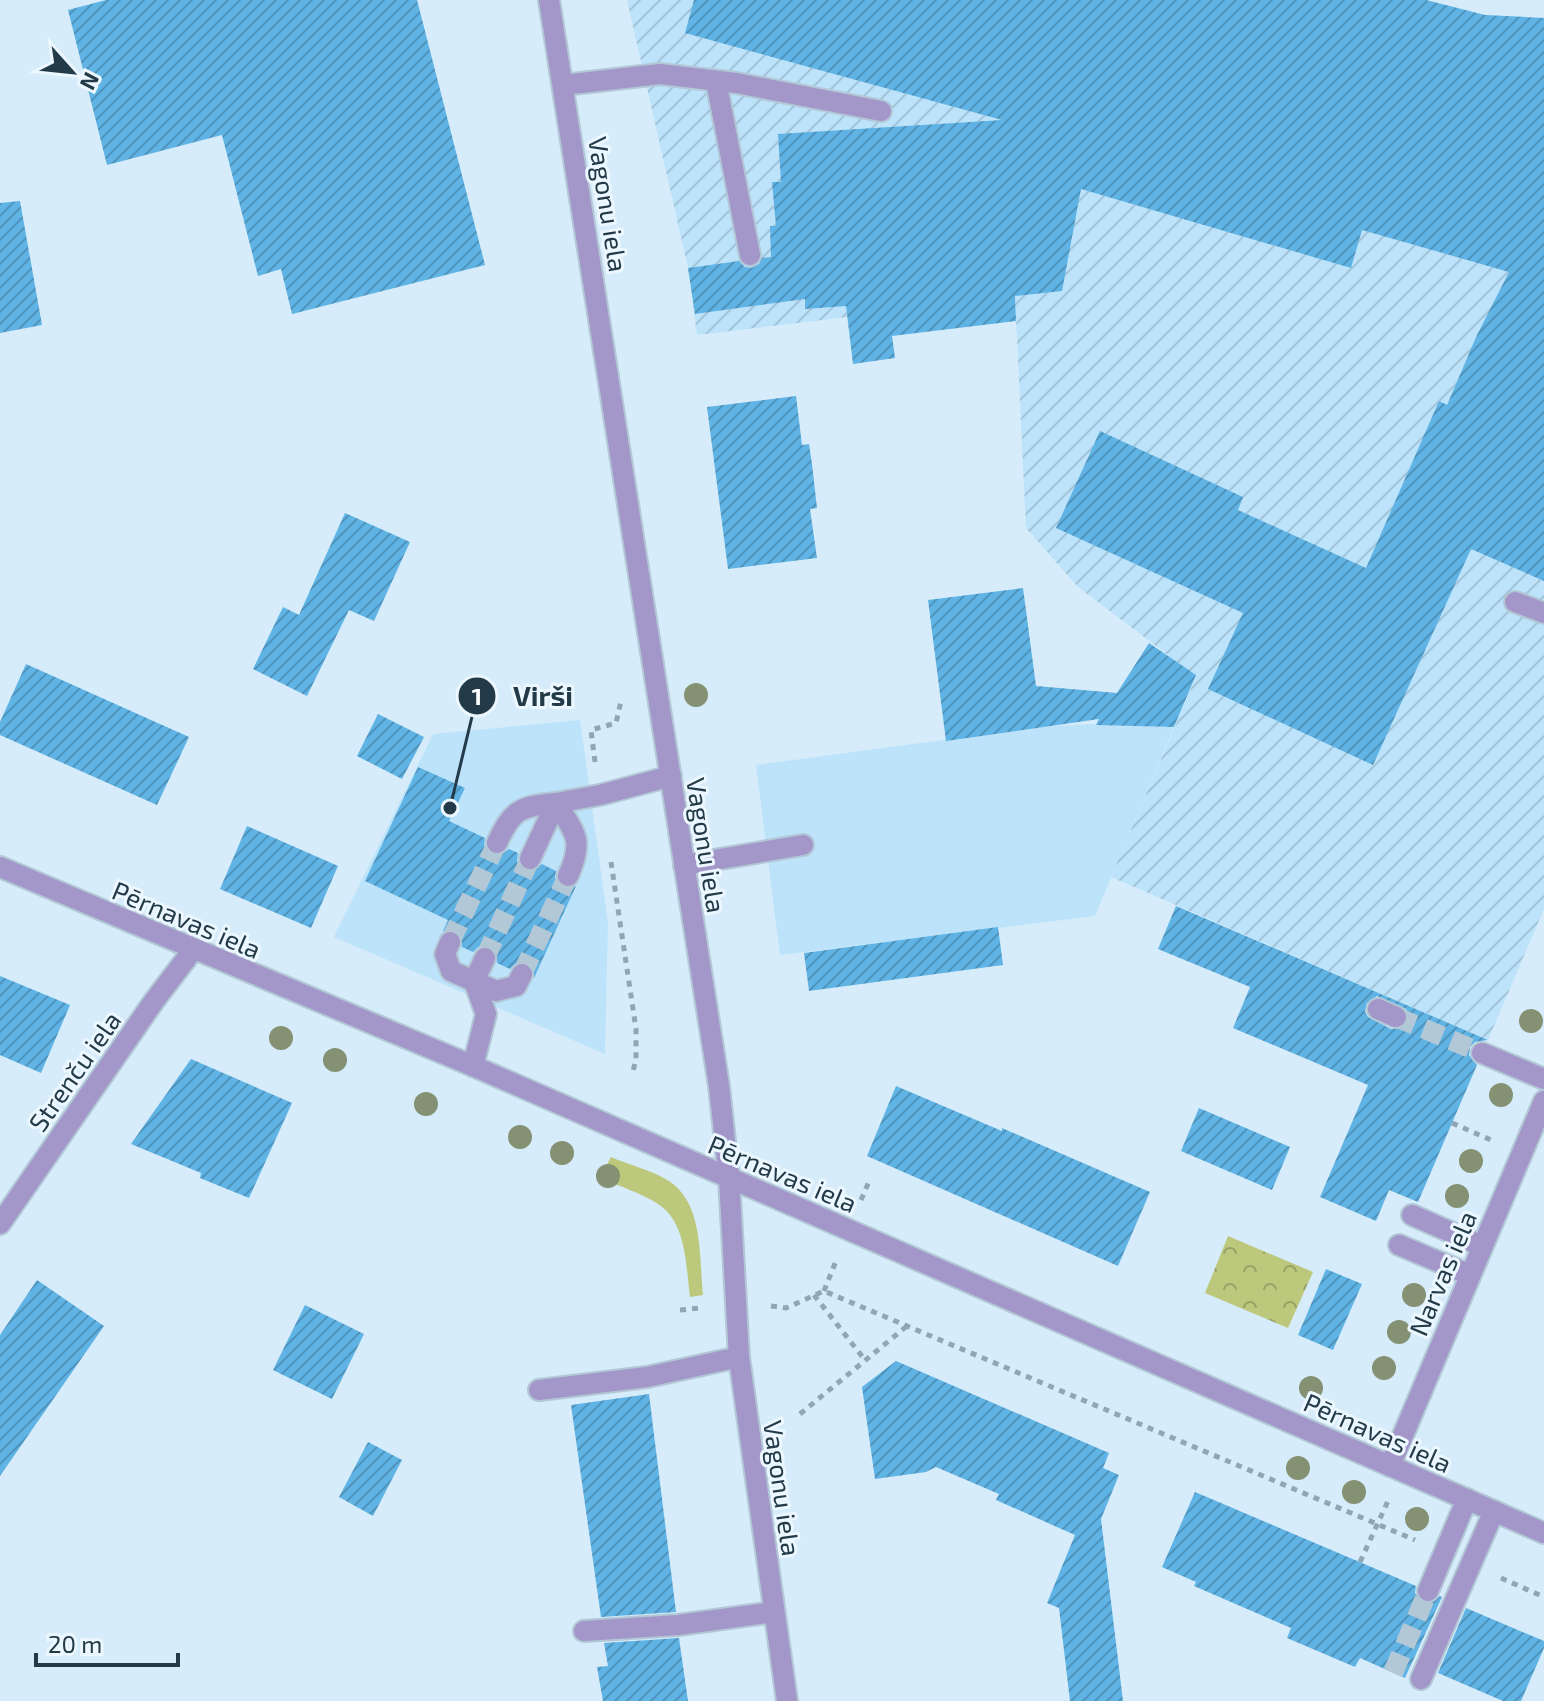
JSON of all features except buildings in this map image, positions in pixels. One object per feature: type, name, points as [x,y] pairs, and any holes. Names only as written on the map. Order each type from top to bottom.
[{"type":"street","name":"Vagonu iela","points":[[549,0],[716,1071],[729,1178],[739,1357],[787,1701]]},
{"type":"street","points":[[563,85],[660,74],[881,111]]},
{"type":"street","points":[[716,81],[750,255]]},
{"type":"street","points":[[1515,602],[1544,613]]},
{"type":"street","points":[[497,843],[507,821],[528,805],[600,795],[671,776]]},
{"type":"street","points":[[530,859],[556,803]]},
{"type":"street","points":[[556,803],[573,829],[578,853],[568,876]]},
{"type":"street","points":[[684,865],[803,845]]},
{"type":"street","name":"Pērnavas iela","points":[[0,867],[473,1066],[1544,1533]]},
{"type":"street","points":[[450,942],[445,954],[451,971],[496,991],[516,986],[522,974]]},
{"type":"street","name":"Strenču iela","points":[[0,1224],[154,1001],[193,950]]},
{"type":"street","points":[[473,1066],[486,1014],[474,981],[485,958]]},
{"type":"street","points":[[1482,1053],[1544,1079]]},
{"type":"street","name":"Narvas iela","points":[[1395,1468],[1470,1275],[1544,1101]]},
{"type":"street","points":[[1412,1215],[1482,1246]]},
{"type":"street","points":[[1399,1245],[1470,1275]]},
{"type":"street","points":[[539,1390],[647,1377],[739,1357]]},
{"type":"street","points":[[1428,1591],[1467,1499]]},
{"type":"street","points":[[1421,1679],[1494,1511]]},
{"type":"street","points":[[584,1631],[678,1625],[774,1612]]},
{"type":"path","points":[[600,795],[591,730],[616,723],[622,704],[619,688]]},
{"type":"path","points":[[611,859],[636,1029],[636,1059],[632,1075]]},
{"type":"path","points":[[1452,1123],[1521,1154]]},
{"type":"path","points":[[680,1310],[735,1303],[786,1308],[824,1291],[1444,1553]]},
{"type":"path","points":[[814,1295],[865,1360]]},
{"type":"path","points":[[800,1414],[907,1326]]},
{"type":"path","points":[[1360,1562],[1378,1523],[1395,1468]]},
{"type":"path","points":[[1471,1564],[1544,1597]]},
{"type":"shaded area","points":[[627,0],[1426,0],[1485,15],[1544,18],[1544,909],[1488,1040],[1111,877],[1195,679],[1164,664],[1169,656],[1078,587],[1026,528],[1015,297],[697,335],[688,268]]},
{"type":"shaded area","points":[[580,720],[608,923],[605,1054],[334,937],[433,734]]},
{"type":"shaded area","points":[[1089,724],[1174,727],[1095,916],[780,955],[756,765],[1041,727]]},
{"type":"green space","points":[[611,1157],[669,1181],[689,1203],[698,1233],[703,1295],[690,1297],[680,1234],[668,1212],[644,1196],[600,1178]]},
{"type":"green space","points":[[1228,1236],[1313,1272],[1288,1328],[1205,1293]]},
{"type":"tunnel","points":[[450,942],[497,843]]},
{"type":"tunnel","points":[[485,958],[530,859]]},
{"type":"tunnel","points":[[522,974],[568,876]]},
{"type":"tunnel","points":[[1396,1017],[1482,1053]]},
{"type":"tunnel","points":[[1393,1673],[1428,1591]]},
{"type":"place","name":"Virši","points":[[450,808]]}]
